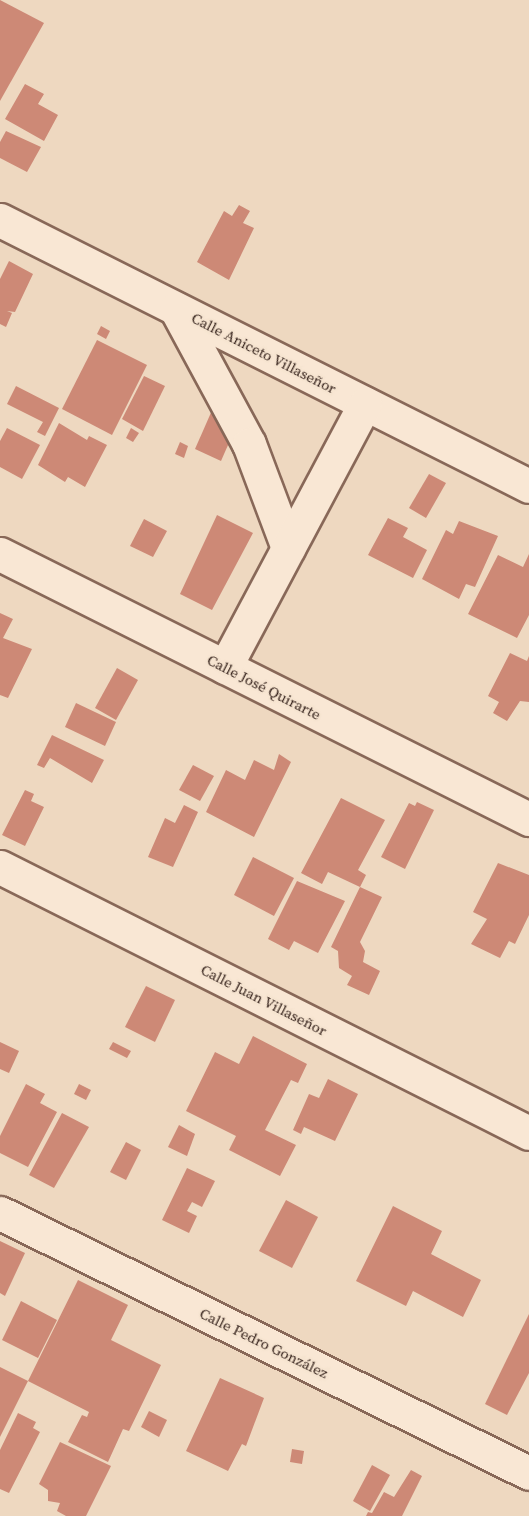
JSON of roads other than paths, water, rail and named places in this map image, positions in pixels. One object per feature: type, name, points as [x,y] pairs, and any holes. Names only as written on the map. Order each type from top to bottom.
[{"type":"street","name":"Calle Aniceto Villaseñor","points":[[0,220],[529,486]]},
{"type":"street","points":[[177,309],[249,444],[288,548]]},
{"type":"street","points":[[225,667],[365,404]]},
{"type":"street","name":"Calle José Quirarte","points":[[0,554],[529,819]]},
{"type":"street","name":"Calle Juan Villaseñor","points":[[0,867],[529,1133]]},
{"type":"street","name":"Calle Pedro González","points":[[0,1214],[529,1473]]}]
